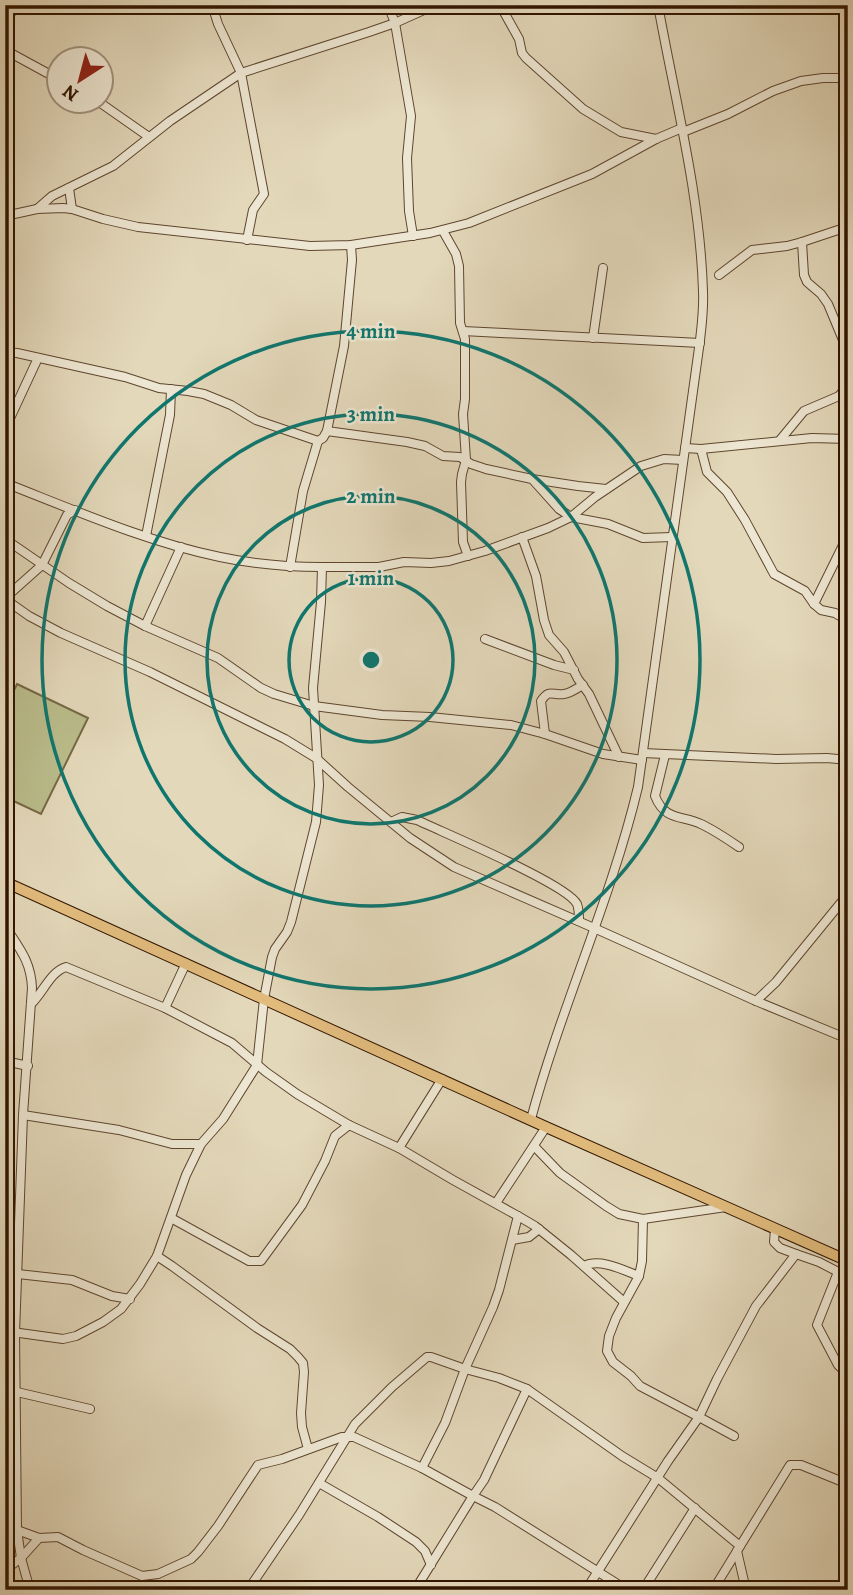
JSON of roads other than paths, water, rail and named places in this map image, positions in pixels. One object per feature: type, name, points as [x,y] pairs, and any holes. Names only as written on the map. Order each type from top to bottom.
[{"type":"main road","points":[[5,881],[848,1261]]},
{"type":"street","points":[[5,18],[20,5]]},
{"type":"street","points":[[212,5],[241,73],[264,194],[253,210],[247,240]]},
{"type":"street","points":[[388,5],[395,23],[411,116],[407,171],[413,236]]},
{"type":"street","points":[[37,209],[45,201],[113,166],[170,121],[241,73],[395,23],[435,5]]},
{"type":"street","points":[[499,5],[519,39],[522,53],[580,107],[621,132],[656,139]]},
{"type":"street","points":[[531,1119],[625,835],[638,787],[700,343],[703,291],[701,247],[695,201],[658,5]]},
{"type":"street","points":[[5,50],[46,72]]},
{"type":"street","points":[[5,251],[6,216],[37,209],[72,209],[121,225],[310,246],[351,245],[443,231],[592,174],[656,139],[728,114],[773,91],[801,81],[848,78]]},
{"type":"street","points":[[116,114],[149,137]]},
{"type":"street","points":[[69,188],[72,209]]},
{"type":"street","points":[[719,275],[752,250],[787,246],[848,225]]},
{"type":"street","points":[[443,231],[456,254],[459,266],[460,323],[463,331],[466,387],[463,414],[466,460],[461,482],[463,542],[468,556]]},
{"type":"street","points":[[802,242],[804,275],[807,282],[828,304],[848,352]]},
{"type":"street","points":[[290,567],[303,491],[318,442],[327,431],[344,346],[351,245]]},
{"type":"street","points":[[593,338],[604,268]]},
{"type":"street","points":[[463,331],[700,343]]},
{"type":"street","points":[[5,352],[125,377],[159,388],[216,398],[249,417],[318,442]]},
{"type":"street","points":[[5,429],[38,358]]},
{"type":"street","points":[[780,440],[804,411],[839,396],[848,384]]},
{"type":"street","points":[[146,536],[170,415],[171,389]]},
{"type":"street","points":[[327,431],[407,442],[425,446],[443,456],[466,460],[478,467],[532,479],[607,489]]},
{"type":"street","points":[[685,448],[701,449],[812,438],[848,439]]},
{"type":"street","points":[[701,449],[707,472],[727,492],[774,574],[805,591],[821,610],[835,613],[848,621]]},
{"type":"street","points":[[5,484],[146,536],[221,557],[290,567],[379,567],[404,562],[449,561],[548,528],[571,517],[640,466],[664,459],[683,460]]},
{"type":"street","points":[[532,479],[559,509],[571,517],[608,524],[643,538],[672,537]]},
{"type":"street","points":[[75,510],[67,515],[42,565],[5,598],[45,625],[186,690],[285,739],[317,758],[410,838],[454,867],[755,1001],[848,1039]]},
{"type":"street","points":[[814,604],[848,535]]},
{"type":"street","points":[[522,537],[536,576],[544,620],[550,635],[564,652],[589,694],[619,757]]},
{"type":"street","points":[[5,539],[107,606],[145,626],[218,657],[261,688],[314,706],[382,715],[511,725],[619,757],[665,755],[848,760]]},
{"type":"street","points":[[145,626],[181,547]]},
{"type":"street","points":[[5,1331],[64,1339],[76,1336],[121,1310],[141,1284],[157,1256],[186,1175],[201,1144],[223,1119],[257,1065],[264,999],[273,953],[291,922],[316,822],[319,785],[314,669],[322,567]]},
{"type":"street","points":[[485,639],[574,670]]},
{"type":"street","points":[[545,734],[542,699],[549,693],[568,693],[583,685]]},
{"type":"street","points":[[665,755],[655,796],[663,810],[673,816],[702,824],[739,847]]},
{"type":"street","points":[[391,822],[402,817],[417,820],[521,867],[571,897],[578,907],[579,921]]},
{"type":"street","points":[[755,1001],[776,982],[848,894]]},
{"type":"street","points":[[5,926],[26,957],[32,988],[23,1115],[15,1333],[18,1530],[20,1558],[30,1590]]},
{"type":"street","points":[[165,1008],[186,963]]},
{"type":"street","points":[[31,1003],[55,973],[66,967],[165,1008],[232,1043],[297,1094],[349,1125],[398,1148],[539,1229],[624,1302]]},
{"type":"street","points":[[5,1061],[28,1066]]},
{"type":"street","points":[[398,1148],[442,1079]]},
{"type":"street","points":[[23,1115],[104,1127],[172,1144],[201,1144]]},
{"type":"street","points":[[171,1218],[249,1261],[261,1261],[302,1205],[335,1136],[349,1125]]},
{"type":"street","points":[[496,1203],[546,1127]]},
{"type":"street","points":[[534,1146],[560,1173],[619,1214],[643,1219],[727,1207]]},
{"type":"street","points":[[422,1468],[445,1423],[496,1298],[518,1216]]},
{"type":"street","points":[[643,1219],[639,1276],[609,1336],[607,1351],[611,1359],[645,1389],[734,1436]]},
{"type":"street","points":[[512,1240],[529,1237],[539,1229]]},
{"type":"street","points":[[775,1229],[776,1245],[848,1277]]},
{"type":"street","points":[[586,1590],[699,1417],[756,1306],[796,1254]]},
{"type":"street","points":[[157,1256],[290,1349],[303,1363],[301,1413],[308,1449]]},
{"type":"street","points":[[584,1266],[592,1262],[604,1264],[639,1276]]},
{"type":"street","points":[[838,1272],[817,1325],[838,1365],[848,1376]]},
{"type":"street","points":[[18,1274],[72,1280],[112,1296],[130,1299]]},
{"type":"street","points":[[248,1590],[360,1418],[427,1357],[527,1389],[658,1478],[695,1508],[738,1549],[746,1590]]},
{"type":"street","points":[[415,1590],[484,1480],[527,1389]]},
{"type":"street","points":[[17,1392],[90,1409]]},
{"type":"street","points":[[18,1530],[39,1538],[58,1538],[142,1576],[158,1574],[191,1559],[198,1552],[258,1465],[348,1436],[363,1440],[422,1468],[495,1507],[627,1590]]},
{"type":"street","points":[[713,1590],[790,1465],[801,1465],[848,1484]]},
{"type":"street","points":[[319,1483],[416,1542],[425,1550],[431,1565]]},
{"type":"street","points":[[643,1590],[695,1508]]},
{"type":"street","points":[[5,1570],[39,1538]]}]
